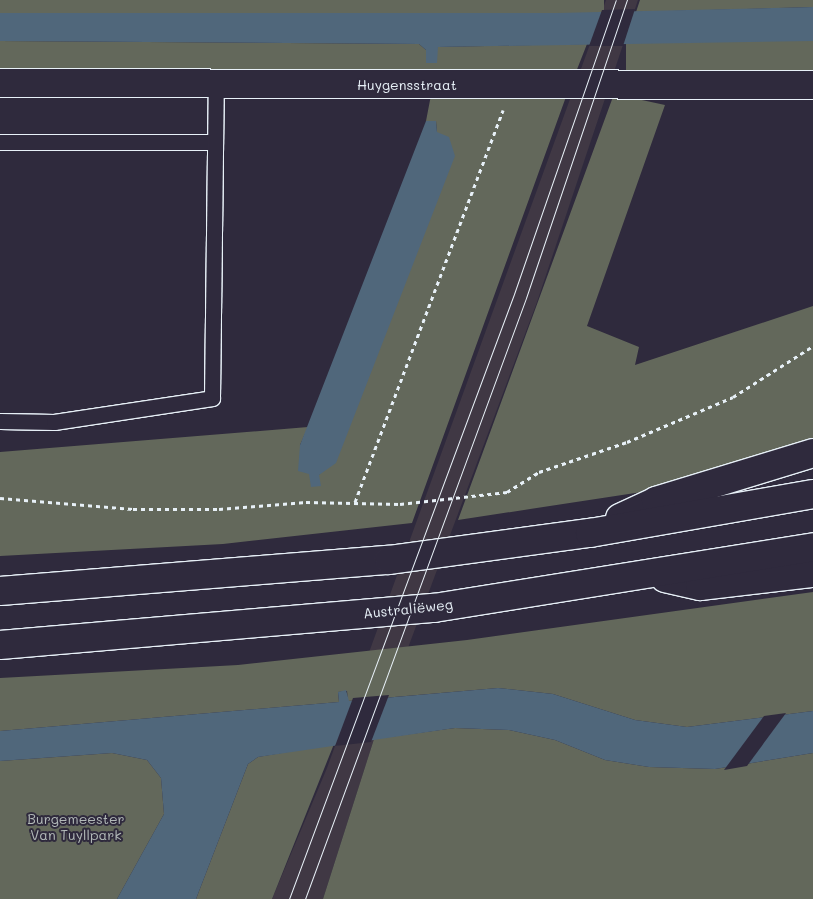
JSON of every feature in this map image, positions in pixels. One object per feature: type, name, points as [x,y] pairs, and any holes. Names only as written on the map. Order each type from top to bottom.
[{"type":"main road","name":"Huygensstraat","points":[[0,83],[813,85]]},
{"type":"main road","points":[[590,533],[656,501],[813,453]]},
{"type":"main road","points":[[0,591],[389,560],[590,533],[813,494]]},
{"type":"main road","name":"Australiëweg","points":[[0,645],[434,608],[649,575],[813,547]]},
{"type":"main road","points":[[649,575],[700,586],[813,574]]},
{"type":"lane","points":[[0,421],[54,422],[212,398],[216,84]]},
{"type":"lane","points":[[0,142],[215,142]]},
{"type":"path","points":[[355,502],[512,85]]},
{"type":"path","points":[[0,498],[133,509],[355,502],[400,504],[507,492],[539,472],[627,442],[733,397],[813,346]]},
{"type":"shaded area","points":[[606,0],[638,0],[537,302],[374,739],[323,899],[272,899],[327,768]]},
{"type":"green space","points":[[0,0],[604,0],[604,13],[0,13]]},
{"type":"green space","points":[[640,0],[813,0],[813,7],[636,12]]},
{"type":"green space","points":[[0,41],[419,44],[426,50],[427,63],[438,47],[587,44],[576,72],[0,68]]},
{"type":"green space","points":[[626,41],[813,41],[813,70],[626,70]]},
{"type":"green space","points":[[567,94],[412,523],[223,544],[0,556],[0,452],[308,427],[300,445],[319,475],[437,133],[436,121],[426,121],[431,95]]},
{"type":"green space","points":[[614,94],[665,105],[587,326],[639,347],[635,365],[813,306],[813,448],[668,488],[458,520]]},
{"type":"green space","points":[[813,592],[813,711],[687,727],[635,720],[553,694],[498,688],[348,701],[347,691],[338,692],[339,702],[0,731],[0,678],[238,665],[467,640]]},
{"type":"green space","points":[[455,728],[509,730],[555,740],[605,760],[649,767],[715,769],[813,753],[813,899],[323,899],[374,739]]},
{"type":"green space","points":[[334,744],[272,899],[196,899],[248,764],[258,757]]},
{"type":"green space","name":"Burgemeester Van Tuyllpark","points":[[112,753],[147,760],[161,778],[164,814],[117,899],[0,899],[0,761]]},
{"type":"water","points":[[813,7],[813,41],[438,47],[437,63],[426,63],[426,50],[419,44],[0,41],[0,13],[557,13]]},
{"type":"water","points":[[426,121],[436,121],[437,132],[449,137],[455,156],[336,463],[319,475],[321,486],[311,487],[309,474],[298,471],[300,445]]},
{"type":"water","points":[[498,688],[553,694],[635,720],[687,727],[813,711],[813,753],[715,769],[649,767],[605,760],[555,740],[509,730],[455,728],[258,757],[248,764],[196,899],[117,899],[164,814],[161,778],[147,760],[112,753],[0,761],[0,731],[339,702],[338,692],[346,690],[349,701]]},
{"type":"pier","points":[[635,9],[623,46],[589,46],[602,10]]},
{"type":"pier","points":[[389,695],[371,742],[335,746],[353,698]]},
{"type":"pier","points":[[786,713],[747,766],[724,770],[764,716]]},
{"type":"tram line","points":[[289,899],[514,294],[616,0]]},
{"type":"tram line","points":[[305,899],[526,298],[627,0]]}]
